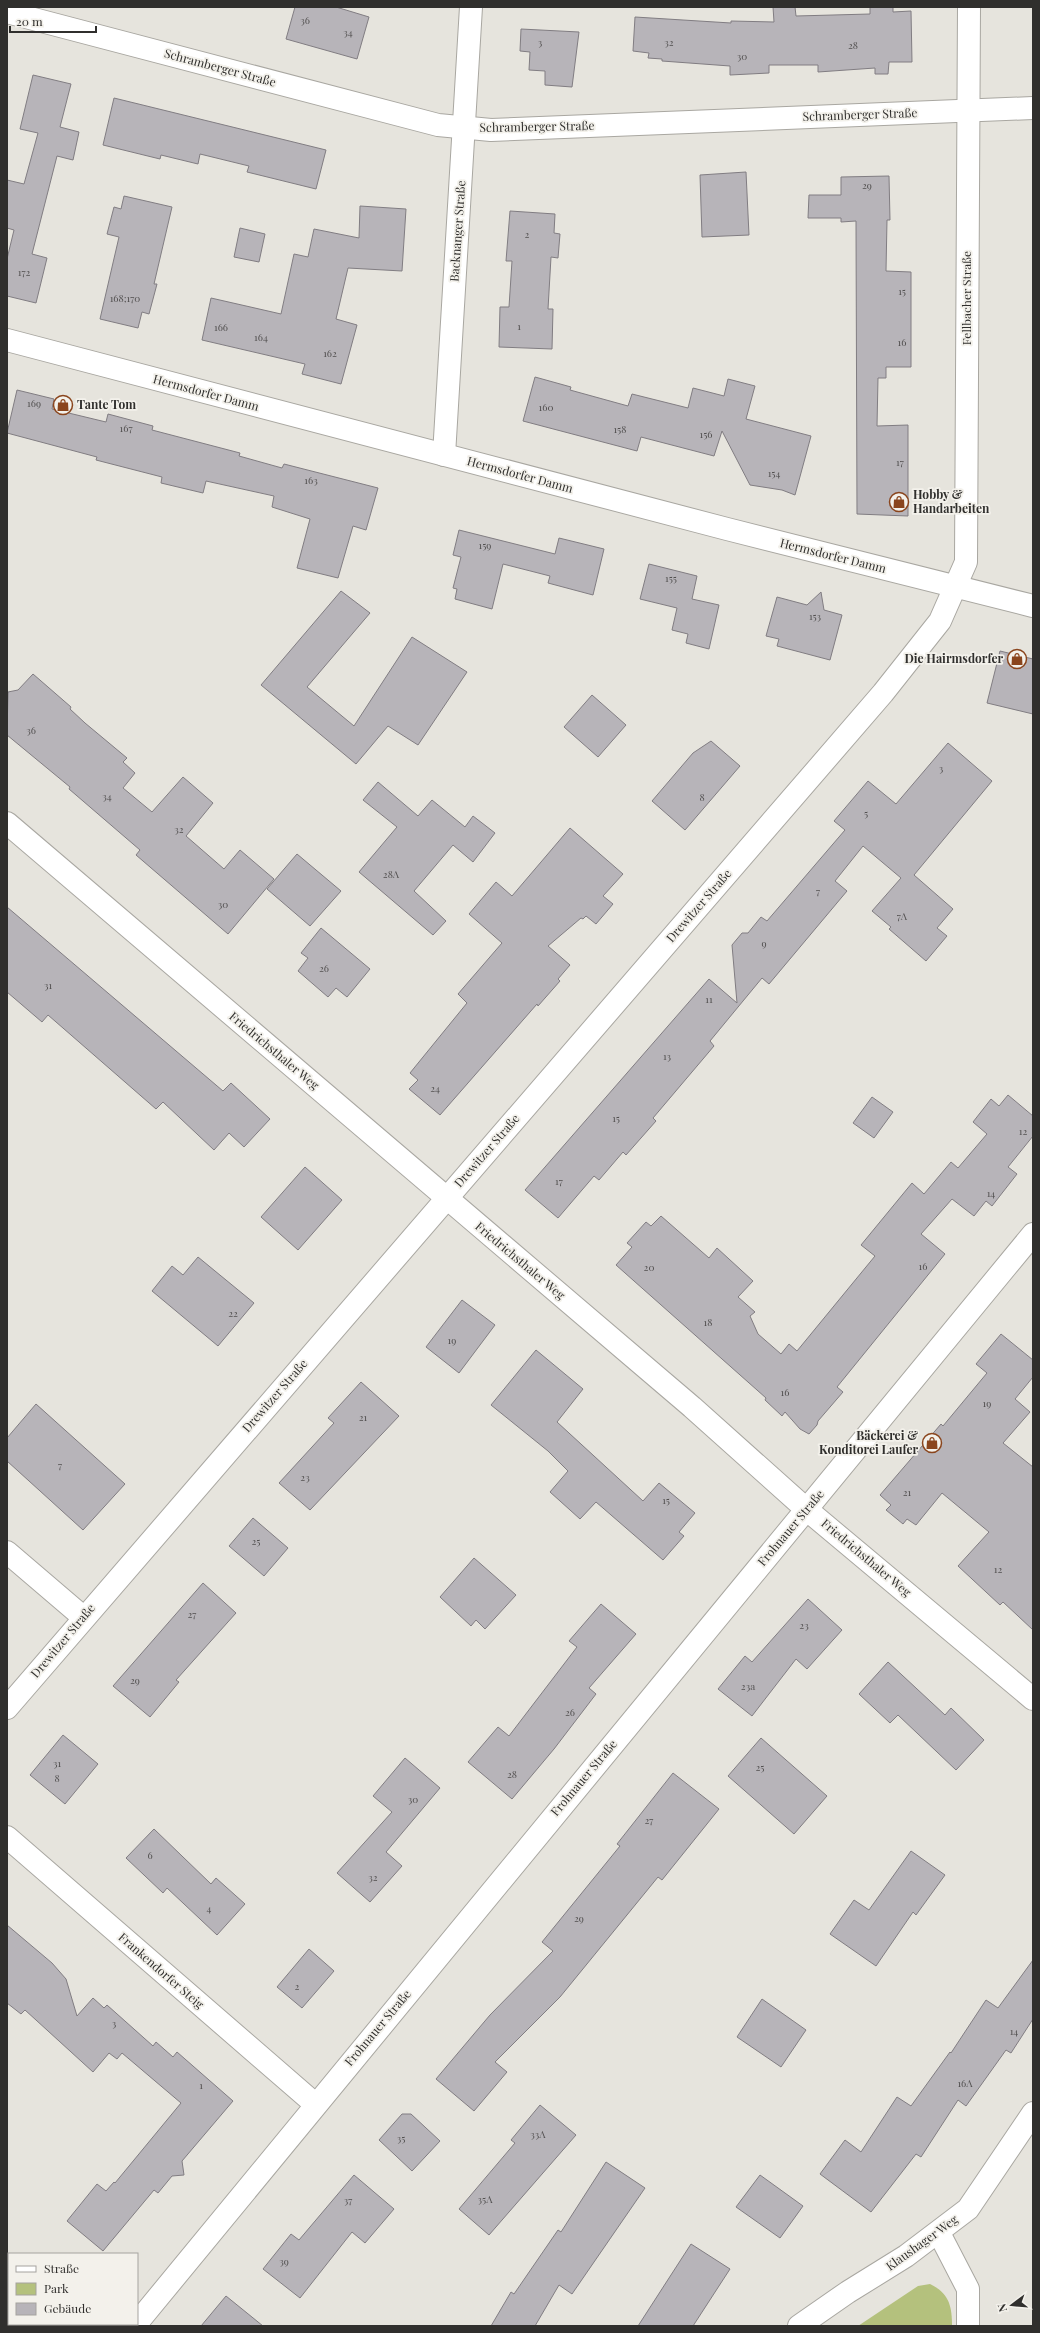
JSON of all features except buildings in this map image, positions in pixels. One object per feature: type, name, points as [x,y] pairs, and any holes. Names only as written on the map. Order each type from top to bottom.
[{"type":"street","name":"Backnanger Straße","points":[[444,455],[471,7]]},
{"type":"street","name":"Fellbacher Straße","points":[[956,587],[966,562],[969,7]]},
{"type":"street","name":"Schramberger Straße","points":[[7,12],[438,125],[464,128],[491,130],[1033,108]]},
{"type":"street","name":"Hermsdorfer Damm","points":[[7,340],[444,455],[1033,606]]},
{"type":"street","name":"Drewitzer Straße","points":[[7,1708],[83,1618],[884,693],[940,621],[956,587]]},
{"type":"street","name":"Friedrichsthaler Weg","points":[[7,823],[692,1407],[806,1509],[1033,1699]]},
{"type":"street","name":"Frohnauer Straße","points":[[138,2322],[315,2104],[1033,1234]]},
{"type":"street","points":[[7,1552],[83,1618]]},
{"type":"street","name":"Frankendorfer Steig","points":[[7,1837],[315,2104]]},
{"type":"street","name":"Klaushager Weg","points":[[799,2326],[939,2233],[968,2209],[1033,2113]]},
{"type":"street","points":[[939,2233],[968,2288],[968,2326]]},
{"type":"green space","points":[[930,2284],[941,2292],[948,2301],[951,2312],[952,2326],[858,2326],[918,2286]]},
{"type":"place","name":"Tante Tom","points":[[63,405]]},
{"type":"place","name":"Hobby & Handarbeiten","points":[[899,502]]},
{"type":"place","name":"Die Hairmsdorfer","points":[[1017,659]]},
{"type":"place","name":"Bäckerei & Konditorei Laufer","points":[[932,1443]]}]
